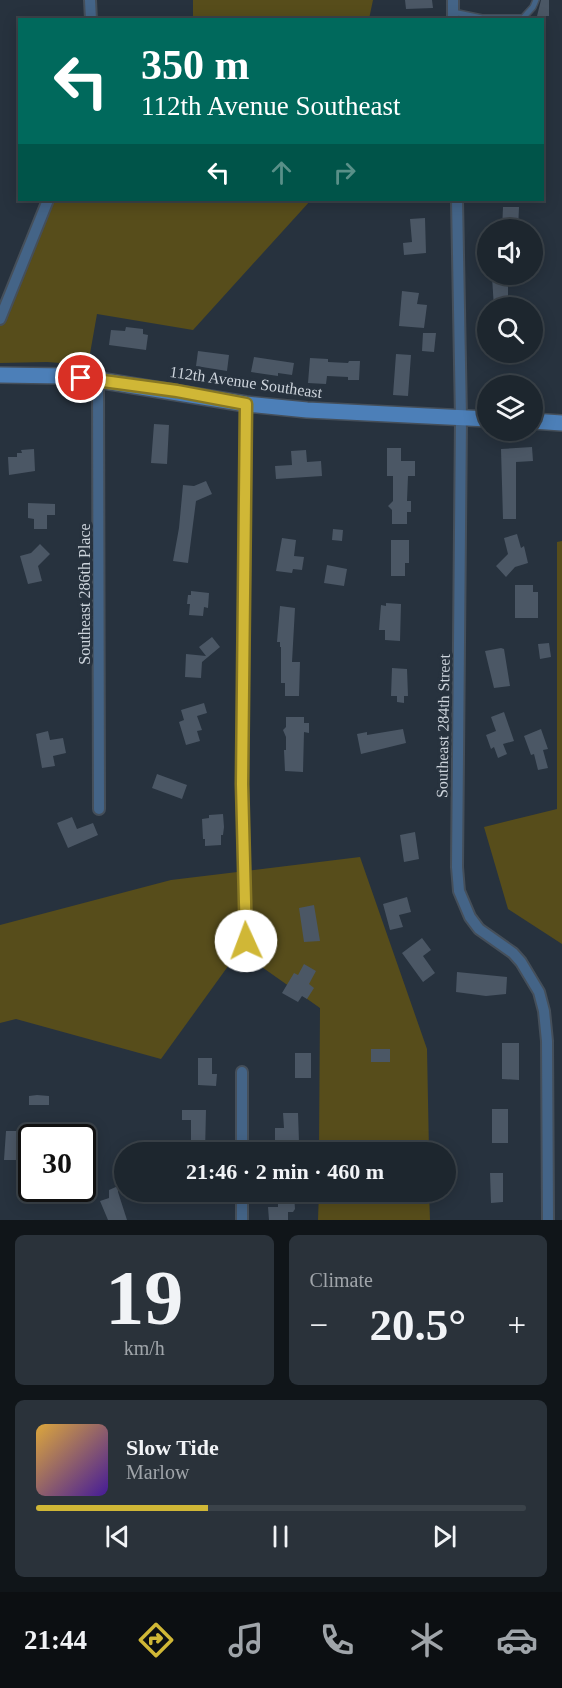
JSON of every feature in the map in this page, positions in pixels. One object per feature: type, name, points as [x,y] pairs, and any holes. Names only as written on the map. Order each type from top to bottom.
[{"type":"street","points":[[90,0],[91,18]]},
{"type":"street","points":[[453,0],[453,16]]},
{"type":"street","points":[[0,319],[48,201]]},
{"type":"street","name":"Southeast 284th Street","points":[[457,201],[461,418],[457,867],[459,891],[465,908],[479,929],[513,953],[521,962],[535,984],[541,1001],[547,1041],[548,1220]]},
{"type":"street","name":"112th Avenue Southeast","points":[[0,375],[64,376],[246,404],[307,410],[477,419]]},
{"type":"street","name":"Southeast 286th Place","points":[[98,380],[99,809]]},
{"type":"street","points":[[246,404],[242,784],[246,941]]},
{"type":"street","points":[[543,422],[562,423]]},
{"type":"street","points":[[242,1072],[242,1142]]},
{"type":"street","points":[[242,1202],[242,1220]]},
{"type":"lane","points":[[453,16],[523,18],[536,0]]},
{"type":"shaded area","points":[[193,0],[373,0],[369,18],[193,18]]},
{"type":"shaded area","points":[[50,201],[310,201],[193,330],[97,314],[88,365],[47,362],[0,363],[0,322]]},
{"type":"shaded area","points":[[562,541],[562,944],[508,909],[484,827],[557,809],[557,542]]},
{"type":"shaded area","points":[[360,857],[427,1049],[429,1142],[319,1142],[320,1008],[239,951],[161,1059],[16,1019],[0,1023],[0,925],[171,880]]},
{"type":"shaded area","points":[[319,1202],[429,1202],[430,1220],[318,1220]]},
{"type":"building","points":[[405,0],[432,0],[433,8],[406,9]]},
{"type":"building","points":[[541,0],[549,0],[549,16],[537,16]]},
{"type":"building","points":[[503,207],[519,207],[518,219],[502,219]]},
{"type":"building","points":[[425,218],[426,253],[404,255],[403,243],[412,242],[410,219]]},
{"type":"building","points":[[493,285],[508,285],[508,297],[493,297]]},
{"type":"building","points":[[402,291],[419,293],[417,304],[427,305],[424,328],[399,326]]},
{"type":"building","points":[[126,327],[143,329],[143,334],[148,335],[146,350],[109,345],[111,330],[125,331]]},
{"type":"building","points":[[423,333],[436,333],[434,352],[422,351]]},
{"type":"building","points":[[198,351],[229,355],[227,371],[196,366]]},
{"type":"building","points":[[396,354],[411,355],[408,396],[393,395]]},
{"type":"building","points":[[254,357],[294,363],[292,375],[278,373],[278,376],[251,372]]},
{"type":"building","points":[[310,358],[328,359],[328,362],[360,361],[359,380],[327,376],[326,384],[308,383]]},
{"type":"building","points":[[154,424],[169,425],[167,464],[151,463]]},
{"type":"building","points":[[532,447],[533,461],[516,462],[516,519],[503,519],[501,449]]},
{"type":"building","points":[[387,448],[401,448],[401,461],[415,461],[415,476],[408,476],[407,501],[411,501],[411,512],[407,512],[407,524],[392,524],[392,510],[388,506],[393,501],[393,476],[387,476]]},
{"type":"building","points":[[34,449],[35,471],[9,475],[8,457],[17,457],[17,453],[22,453],[21,450]]},
{"type":"building","points":[[306,450],[307,462],[321,461],[322,476],[276,479],[275,466],[292,465],[291,451]]},
{"type":"building","points":[[206,481],[212,494],[196,501],[188,563],[173,561],[183,485],[194,486]]},
{"type":"building","points":[[28,503],[55,504],[55,515],[47,515],[47,529],[34,529],[34,519],[28,518]]},
{"type":"building","points":[[333,529],[343,530],[342,541],[332,540]]},
{"type":"building","points":[[517,534],[521,548],[524,546],[528,563],[515,567],[506,577],[496,566],[508,554],[504,538]]},
{"type":"building","points":[[282,538],[296,540],[294,556],[304,557],[302,570],[293,569],[292,573],[276,571]]},
{"type":"building","points":[[391,540],[409,540],[409,563],[405,563],[405,576],[391,576]]},
{"type":"building","points":[[40,544],[50,554],[38,566],[42,581],[28,584],[20,556],[31,553]]},
{"type":"building","points":[[327,565],[347,569],[344,586],[324,583]]},
{"type":"building","points":[[515,585],[533,585],[533,592],[538,592],[538,618],[515,618]]},
{"type":"building","points":[[191,591],[209,593],[208,608],[204,607],[203,616],[189,615],[190,604],[187,604]]},
{"type":"building","points":[[386,603],[401,604],[400,641],[385,640],[385,630],[379,630],[381,605],[386,606]]},
{"type":"building","points":[[280,606],[295,608],[292,662],[300,662],[299,696],[285,696],[285,683],[281,683],[281,647],[280,642],[277,642]]},
{"type":"building","points":[[212,637],[220,647],[202,662],[201,678],[185,677],[186,654],[206,656],[199,647]]},
{"type":"building","points":[[549,643],[551,657],[540,659],[538,644]]},
{"type":"building","points":[[504,649],[510,686],[494,688],[485,651]]},
{"type":"building","points":[[392,668],[407,669],[408,696],[404,696],[404,703],[397,702],[397,696],[391,696]]},
{"type":"building","points":[[204,703],[207,713],[197,716],[202,730],[197,731],[200,741],[186,745],[179,722],[184,720],[181,710]]},
{"type":"building","points":[[504,712],[514,741],[503,744],[507,754],[498,758],[494,747],[491,749],[486,735],[496,731],[491,717]]},
{"type":"building","points":[[286,717],[304,717],[304,723],[309,723],[309,733],[304,732],[303,772],[285,771],[286,737],[283,730],[286,727]]},
{"type":"building","points":[[403,729],[406,743],[361,754],[357,734],[367,732],[367,735]]},
{"type":"building","points":[[541,729],[548,749],[543,750],[548,768],[538,770],[534,754],[531,755],[524,736]]},
{"type":"building","points":[[48,731],[50,740],[63,738],[66,753],[53,756],[55,766],[42,768],[36,734]]},
{"type":"building","points":[[157,774],[187,785],[182,799],[152,788]]},
{"type":"building","points":[[223,814],[224,827],[221,845],[205,846],[202,819],[209,818],[209,815]]},
{"type":"building","points":[[72,817],[77,829],[93,823],[98,835],[68,848],[57,823]]},
{"type":"building","points":[[415,832],[419,859],[404,862],[400,835]]},
{"type":"building","points":[[407,897],[411,912],[399,915],[403,927],[390,930],[383,904]]},
{"type":"building","points":[[314,905],[320,941],[304,942],[299,908]]},
{"type":"building","points":[[422,938],[431,950],[423,956],[435,973],[423,982],[402,953]]},
{"type":"building","points":[[304,964],[316,971],[309,984],[314,988],[307,999],[302,996],[298,1002],[282,993],[294,973],[298,975]]},
{"type":"building","points":[[457,972],[507,977],[506,994],[486,996],[456,992]]},
{"type":"building","points":[[502,1043],[519,1043],[519,1080],[502,1079]]},
{"type":"building","points":[[371,1049],[390,1049],[390,1062],[371,1062]]},
{"type":"building","points":[[295,1053],[311,1053],[311,1078],[295,1078]]},
{"type":"building","points":[[198,1058],[212,1058],[212,1074],[217,1074],[216,1086],[198,1085]]},
{"type":"building","points":[[29,1096],[49,1096],[49,1105],[29,1105]]},
{"type":"building","points":[[492,1109],[508,1109],[508,1143],[492,1143]]},
{"type":"building","points":[[182,1110],[206,1110],[205,1142],[191,1142],[191,1120],[182,1120]]},
{"type":"building","points":[[283,1113],[298,1113],[299,1142],[275,1142],[275,1128],[284,1128]]},
{"type":"building","points":[[6,1131],[18,1131],[18,1160],[4,1160]]},
{"type":"building","points":[[490,1173],[503,1173],[503,1202],[491,1203]]},
{"type":"building","points":[[114,1188],[114,1202],[121,1202],[127,1220],[108,1220],[100,1201],[109,1198],[109,1190]]},
{"type":"building","points":[[278,1202],[295,1202],[295,1209],[293,1212],[288,1212],[288,1220],[269,1220],[268,1207],[278,1207]]},
{"type":"route","points":[[81,378],[177,391],[246,404],[242,784],[246,941]]}]
